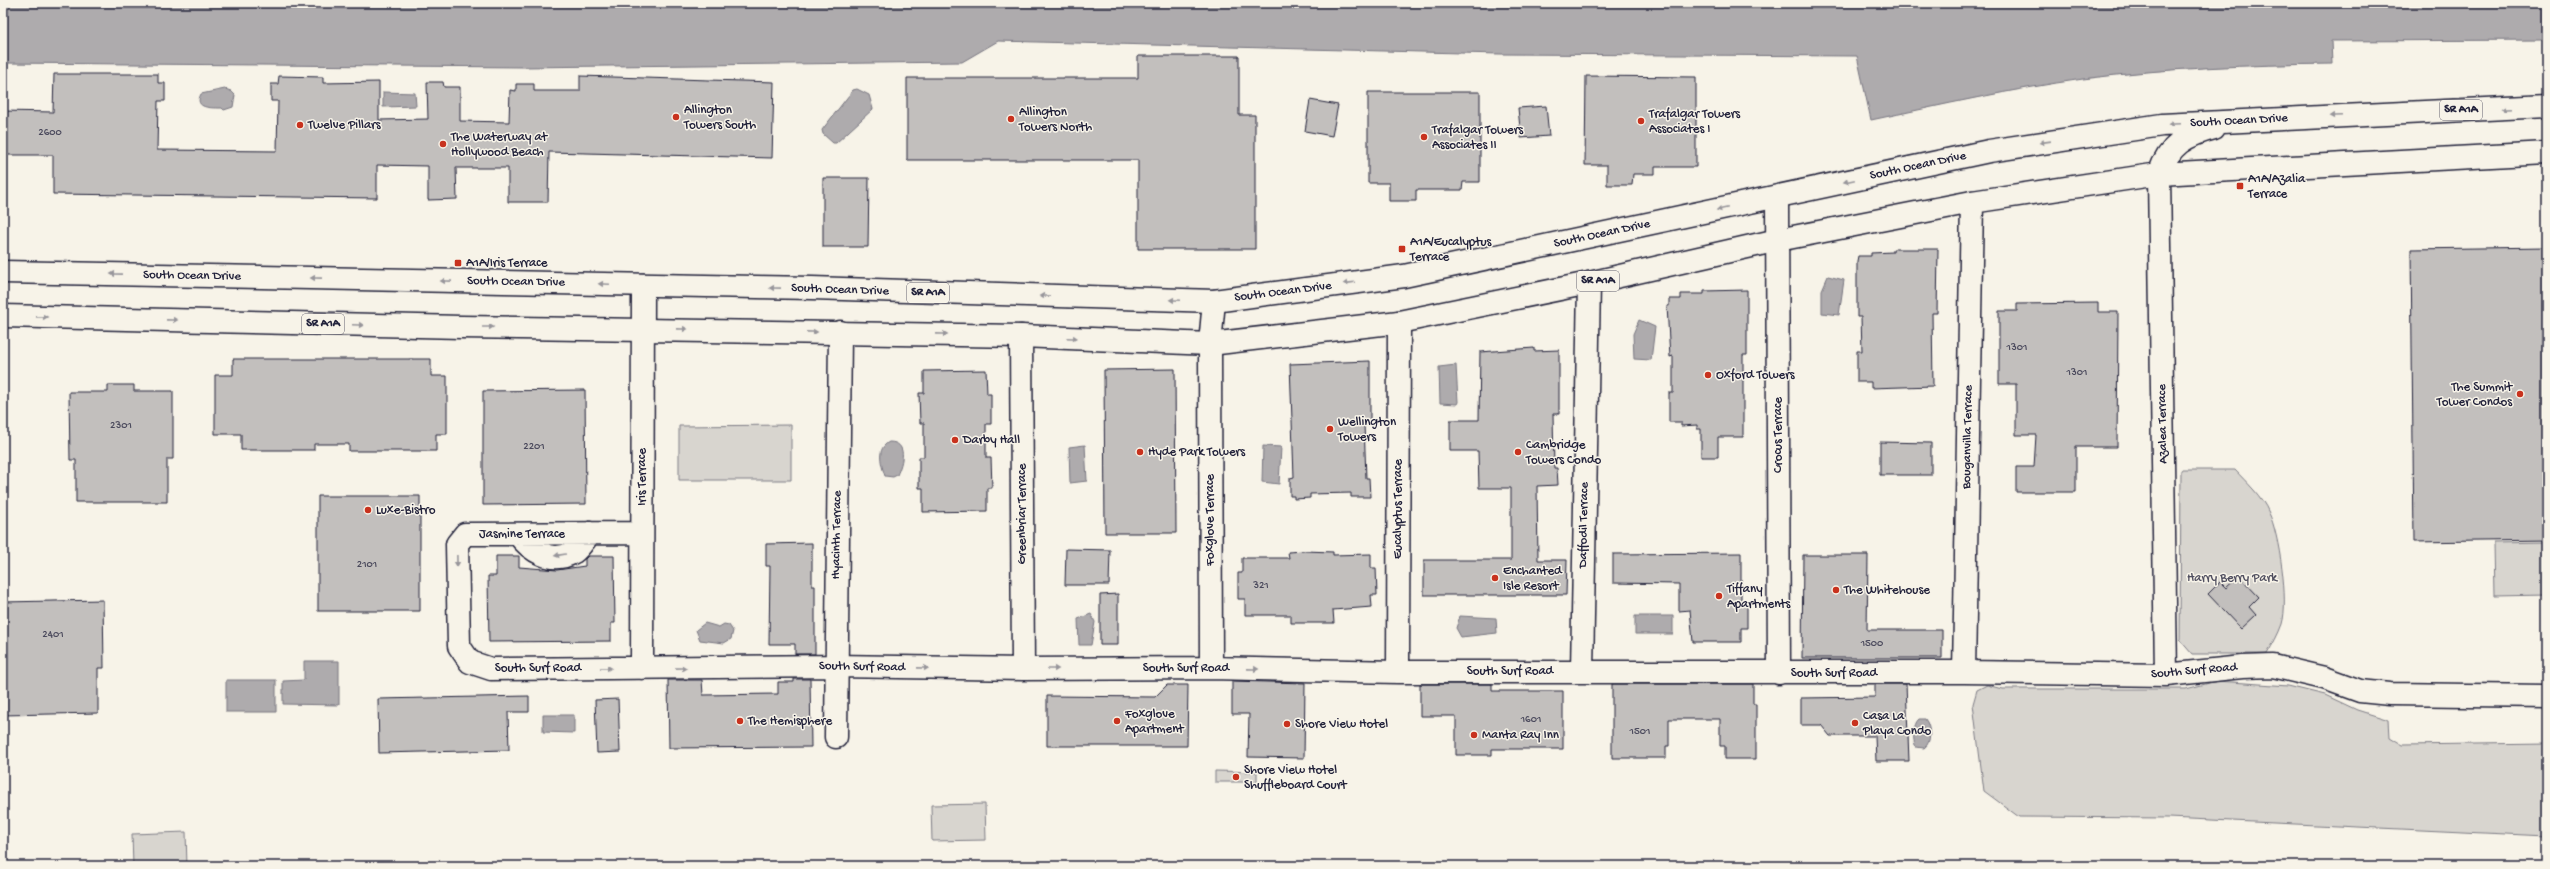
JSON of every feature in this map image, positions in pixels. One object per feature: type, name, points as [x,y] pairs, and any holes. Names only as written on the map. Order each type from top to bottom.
[{"type":"street","name":"South Ocean Drive","points":[[3,272],[643,285],[1214,301],[1404,276],[1989,151],[2162,125],[2547,106]]},
{"type":"street","points":[[2159,174],[2165,157],[2174,146],[2191,136],[2213,129],[2269,120]]},
{"type":"street","name":"SR A1A","points":[[3,316],[461,327],[643,328],[1021,336],[1210,344],[1399,322],[1589,283],[1778,240],[1972,202],[2159,174],[2547,153]]},
{"type":"street","name":"Azalea Terrace","points":[[2159,174],[2166,675]]},
{"type":"street","name":"Crocus Terrace","points":[[1777,197],[1779,673]]},
{"type":"street","name":"Bouganvilla Terrace","points":[[1964,672],[1972,202]]},
{"type":"street","name":"Daffodil Terrace","points":[[1582,671],[1589,283]]},
{"type":"street","name":"Iris Terrace","points":[[642,668],[643,285]]},
{"type":"street","name":"Foxglove Terrace","points":[[1211,668],[1210,344],[1214,301]]},
{"type":"street","name":"Eucalyptus Terrace","points":[[1398,672],[1399,322]]},
{"type":"street","name":"Hyacinth Terrace","points":[[836,737],[840,332]]},
{"type":"street","name":"Greenbriar Terrace","points":[[1021,336],[1023,669]]},
{"type":"street","name":"Jasmine Terrace","points":[[470,662],[459,646],[457,544],[465,534],[642,533]]},
{"type":"street","name":"South Surf Road","points":[[470,662],[492,669],[836,666],[1023,669],[1211,668],[1398,672],[1964,672],[2166,675],[2242,666],[2273,666],[2324,678],[2360,691],[2383,694],[2547,696]]},
{"type":"green space","points":[[791,425],[791,480],[679,480],[679,426]]},
{"type":"green space","name":"Harry Berry Park","points":[[2181,470],[2235,470],[2258,495],[2269,513],[2273,523],[2282,568],[2284,584],[2284,613],[2282,624],[2267,654],[2192,654],[2180,640]]},
{"type":"green space","points":[[2547,542],[2547,595],[2494,596],[2493,543]]},
{"type":"green space","points":[[2217,681],[2288,686],[2325,695],[2357,710],[2389,720],[2390,737],[2403,745],[2547,743],[2547,836],[2169,818],[2019,817],[1984,791],[1973,704],[1977,690],[1987,685],[2002,689],[2186,689]]},
{"type":"green space","name":"Shore View Hotel Shuffleboard Court","points":[[1215,771],[1257,772],[1257,782],[1215,782]]},
{"type":"green space","points":[[985,804],[986,840],[932,841],[931,805]]},
{"type":"green space","points":[[186,832],[187,866],[133,866],[132,834]]},
{"type":"shaded area","points":[[3,3],[2547,3],[2547,40],[2331,41],[2332,64],[2208,68],[2114,75],[2003,92],[1871,120],[1857,56],[1499,54],[998,41],[962,62],[523,67],[3,63]]},
{"type":"shaded area","points":[[225,89],[231,91],[235,95],[233,107],[224,110],[222,108],[205,107],[201,105],[199,99],[201,94]]},
{"type":"shaded area","points":[[857,89],[869,95],[873,109],[836,143],[833,143],[823,134],[822,130],[853,90]]},
{"type":"shaded area","points":[[383,92],[415,93],[416,106],[383,107]]},
{"type":"shaded area","points":[[1828,276],[1844,280],[1839,315],[1822,313],[1822,290]]},
{"type":"shaded area","points":[[1639,320],[1655,327],[1651,360],[1634,359],[1633,334]]},
{"type":"shaded area","points":[[1456,365],[1458,402],[1457,404],[1440,403],[1439,367]]},
{"type":"shaded area","points":[[889,442],[899,445],[902,454],[899,470],[897,475],[893,477],[885,476],[881,462],[882,449]]},
{"type":"shaded area","points":[[1085,445],[1087,481],[1070,483],[1069,447]]},
{"type":"shaded area","points":[[1263,446],[1281,447],[1279,484],[1262,482]]},
{"type":"shaded area","points":[[1091,614],[1095,622],[1091,645],[1079,645],[1078,619]]},
{"type":"shaded area","points":[[1460,616],[1496,618],[1497,633],[1461,637],[1456,628]]},
{"type":"shaded area","points":[[1635,616],[1673,616],[1673,634],[1635,634]]},
{"type":"shaded area","points":[[705,623],[719,627],[724,624],[729,625],[733,631],[731,639],[724,643],[700,640],[696,630]]},
{"type":"shaded area","points":[[304,661],[339,661],[339,705],[283,704],[283,681],[304,680]]},
{"type":"shaded area","points":[[226,680],[276,680],[276,712],[226,712]]},
{"type":"shaded area","points":[[543,715],[574,715],[574,733],[543,732]]},
{"type":"shaded area","points":[[1919,719],[1925,719],[1930,734],[1927,746],[1924,748],[1916,747],[1914,740],[1914,728]]},
{"type":"building","points":[[1138,56],[1239,56],[1239,115],[1255,115],[1255,249],[1138,249],[1138,160],[907,160],[907,78],[1138,78]]},
{"type":"building","points":[[54,74],[158,74],[158,83],[165,83],[165,101],[158,101],[157,150],[277,151],[278,101],[271,101],[271,84],[278,84],[279,76],[323,77],[323,83],[379,82],[379,120],[428,119],[427,82],[443,82],[444,87],[460,87],[460,121],[509,122],[510,90],[516,91],[516,84],[534,84],[534,91],[580,91],[580,76],[774,82],[772,158],[549,152],[548,202],[508,202],[508,168],[456,168],[457,199],[428,200],[428,166],[377,165],[377,198],[53,194],[53,155],[3,155],[3,111],[53,112]]},
{"type":"building","name":"Trafalgar Towers Associates I","points":[[1586,76],[1696,77],[1696,167],[1655,167],[1655,174],[1633,174],[1632,185],[1607,185],[1607,165],[1585,165]]},
{"type":"building","name":"Trafalgar Towers Associates II","points":[[1368,92],[1480,92],[1480,182],[1463,182],[1462,190],[1416,190],[1416,201],[1389,201],[1389,183],[1368,183]]},
{"type":"building","points":[[1310,100],[1338,105],[1332,136],[1305,131]]},
{"type":"building","points":[[1546,106],[1549,136],[1521,138],[1518,108]]},
{"type":"building","points":[[823,178],[869,178],[868,247],[823,247]]},
{"type":"building","points":[[2547,247],[2547,540],[2414,542],[2411,249]]},
{"type":"building","points":[[1893,249],[1938,249],[1937,313],[1932,313],[1933,386],[1871,388],[1871,382],[1857,382],[1857,351],[1862,351],[1861,317],[1857,317],[1858,256],[1871,256],[1871,253],[1893,252]]},
{"type":"building","name":"Oxford Towers","points":[[1747,290],[1747,355],[1743,355],[1743,437],[1718,437],[1718,457],[1701,457],[1701,429],[1697,429],[1697,425],[1681,426],[1681,422],[1669,422],[1669,393],[1673,393],[1673,356],[1670,357],[1667,306],[1669,306],[1669,299],[1681,299],[1681,294],[1704,294],[1704,291]]},
{"type":"building","points":[[2098,303],[2098,312],[2118,312],[2117,447],[2076,447],[2076,492],[2016,492],[2016,467],[2034,467],[2036,435],[2016,435],[2016,384],[1999,384],[1999,311],[2017,311],[2017,304]]},
{"type":"building","name":"Cambridge Towers Condo","points":[[1534,348],[1534,351],[1559,350],[1559,414],[1553,414],[1554,468],[1557,468],[1558,485],[1537,486],[1538,560],[1567,560],[1566,595],[1424,595],[1424,560],[1511,560],[1511,488],[1479,488],[1478,451],[1450,451],[1450,420],[1479,420],[1480,352]]},
{"type":"building","points":[[233,359],[431,359],[431,376],[447,376],[447,434],[436,434],[436,451],[349,451],[349,444],[314,444],[314,450],[241,450],[241,434],[215,434],[215,375],[233,375]]},
{"type":"building","name":"Wellington Towers","points":[[1370,361],[1370,424],[1364,424],[1366,478],[1369,478],[1370,497],[1351,497],[1351,493],[1310,494],[1310,498],[1294,499],[1294,496],[1290,496],[1290,478],[1294,477],[1290,364]]},
{"type":"building","name":"Hyde Park Towers","points":[[1175,369],[1176,533],[1105,533],[1104,370]]},
{"type":"building","name":"Darby Hall","points":[[986,370],[987,394],[991,394],[991,424],[986,424],[986,458],[991,458],[992,488],[987,488],[987,511],[923,512],[923,488],[919,488],[919,457],[924,457],[924,423],[920,423],[919,393],[924,393],[924,371]]},
{"type":"building","points":[[108,385],[134,385],[134,391],[173,391],[173,459],[167,459],[167,502],[76,502],[76,460],[70,460],[69,392],[108,392]]},
{"type":"building","points":[[585,390],[586,504],[483,505],[483,391]]},
{"type":"building","points":[[1880,442],[1931,443],[1931,475],[1880,475]]},
{"type":"building","points":[[318,496],[420,496],[420,611],[318,611]]},
{"type":"building","points":[[812,543],[812,586],[815,586],[815,654],[795,654],[795,644],[769,644],[770,566],[766,566],[766,544]]},
{"type":"building","points":[[1066,549],[1110,550],[1109,585],[1065,585]]},
{"type":"building","points":[[1288,552],[1333,552],[1333,555],[1371,554],[1371,568],[1376,568],[1377,595],[1371,595],[1372,607],[1333,610],[1334,623],[1291,623],[1291,615],[1245,615],[1245,599],[1238,599],[1238,573],[1242,573],[1242,558],[1289,558]]},
{"type":"building","name":"Tiffany Apartments","points":[[1741,553],[1741,605],[1747,605],[1747,628],[1741,628],[1741,642],[1693,642],[1690,610],[1679,611],[1679,584],[1613,583],[1613,554]]},
{"type":"building","points":[[1803,555],[1868,555],[1867,630],[1942,630],[1942,658],[1802,658]]},
{"type":"building","points":[[496,556],[519,556],[519,567],[557,570],[585,566],[585,559],[588,556],[614,556],[615,623],[611,623],[611,641],[489,642],[488,576],[496,576]]},
{"type":"building","points":[[2239,576],[2259,597],[2249,607],[2256,615],[2241,629],[2208,594],[2220,582],[2226,588]]},
{"type":"building","points":[[1118,594],[1118,645],[1100,645],[1100,595]]},
{"type":"building","points":[[103,600],[104,668],[98,668],[98,713],[3,715],[3,602]]},
{"type":"building","name":"The Hemisphere","points":[[794,679],[810,679],[811,747],[669,748],[668,680],[702,680],[703,695],[778,694],[778,682],[794,682]]},
{"type":"building","name":"Shore View Hotel","points":[[1232,681],[1305,683],[1304,758],[1248,757],[1249,714],[1232,714]]},
{"type":"building","points":[[1420,684],[1492,684],[1492,691],[1563,691],[1563,749],[1492,749],[1492,755],[1456,755],[1456,716],[1420,716]]},
{"type":"building","points":[[1612,684],[1753,684],[1753,704],[1756,704],[1756,759],[1725,759],[1725,746],[1720,746],[1720,719],[1669,719],[1669,746],[1666,746],[1666,758],[1612,758]]},
{"type":"building","name":"Casa La Playa Condo","points":[[1875,684],[1906,684],[1909,761],[1876,761],[1875,736],[1830,736],[1821,725],[1801,725],[1801,698],[1875,697]]},
{"type":"building","name":"Foxglove Apartment","points":[[1167,685],[1188,685],[1187,746],[1047,746],[1047,696],[1155,697]]},
{"type":"building","points":[[529,696],[529,712],[508,712],[509,750],[379,753],[378,699]]},
{"type":"building","points":[[618,699],[620,752],[597,753],[595,700]]},
{"type":"place","name":"Allington Towers South","points":[[676,117]]},
{"type":"place","name":"Allington Towers North","points":[[1011,119]]},
{"type":"place","name":"Trafalgar Towers Associates I","points":[[1641,121]]},
{"type":"place","name":"Twelve Pillars","points":[[300,125]]},
{"type":"place","name":"Trafalgar Towers Associates II","points":[[1424,137]]},
{"type":"place","name":"The Waterway at Hollywood Beach","points":[[443,144]]},
{"type":"place","name":"A1A/Azalia Terrace","points":[[2240,186]]},
{"type":"place","name":"A1A/Eucalyptus Terrace","points":[[1402,249]]},
{"type":"place","name":"A1A/Iris Terrace","points":[[458,263]]},
{"type":"place","name":"Oxford Towers","points":[[1708,375]]},
{"type":"place","name":"The Summit Tower Condos","points":[[2520,394]]},
{"type":"place","name":"Wellington Towers","points":[[1330,429]]},
{"type":"place","name":"Darby Hall","points":[[955,440]]},
{"type":"place","name":"Hyde Park Towers","points":[[1140,452]]},
{"type":"place","name":"Cambridge Towers Condo","points":[[1518,452]]},
{"type":"place","name":"Luxe-Bistro","points":[[368,510]]},
{"type":"place","name":"Enchanted Isle Resort","points":[[1495,578]]},
{"type":"place","name":"The Whitehouse","points":[[1836,590]]},
{"type":"place","name":"Tiffany Apartments","points":[[1719,596]]},
{"type":"place","name":"The Hemisphere","points":[[740,721]]},
{"type":"place","name":"Foxglove Apartment","points":[[1117,721]]},
{"type":"place","name":"Casa La Playa Condo","points":[[1855,723]]},
{"type":"place","name":"Shore View Hotel","points":[[1287,724]]},
{"type":"place","name":"Manta Ray Inn","points":[[1474,735]]},
{"type":"place","name":"Shore View Hotel Shuffleboard Court","points":[[1236,777]]}]
